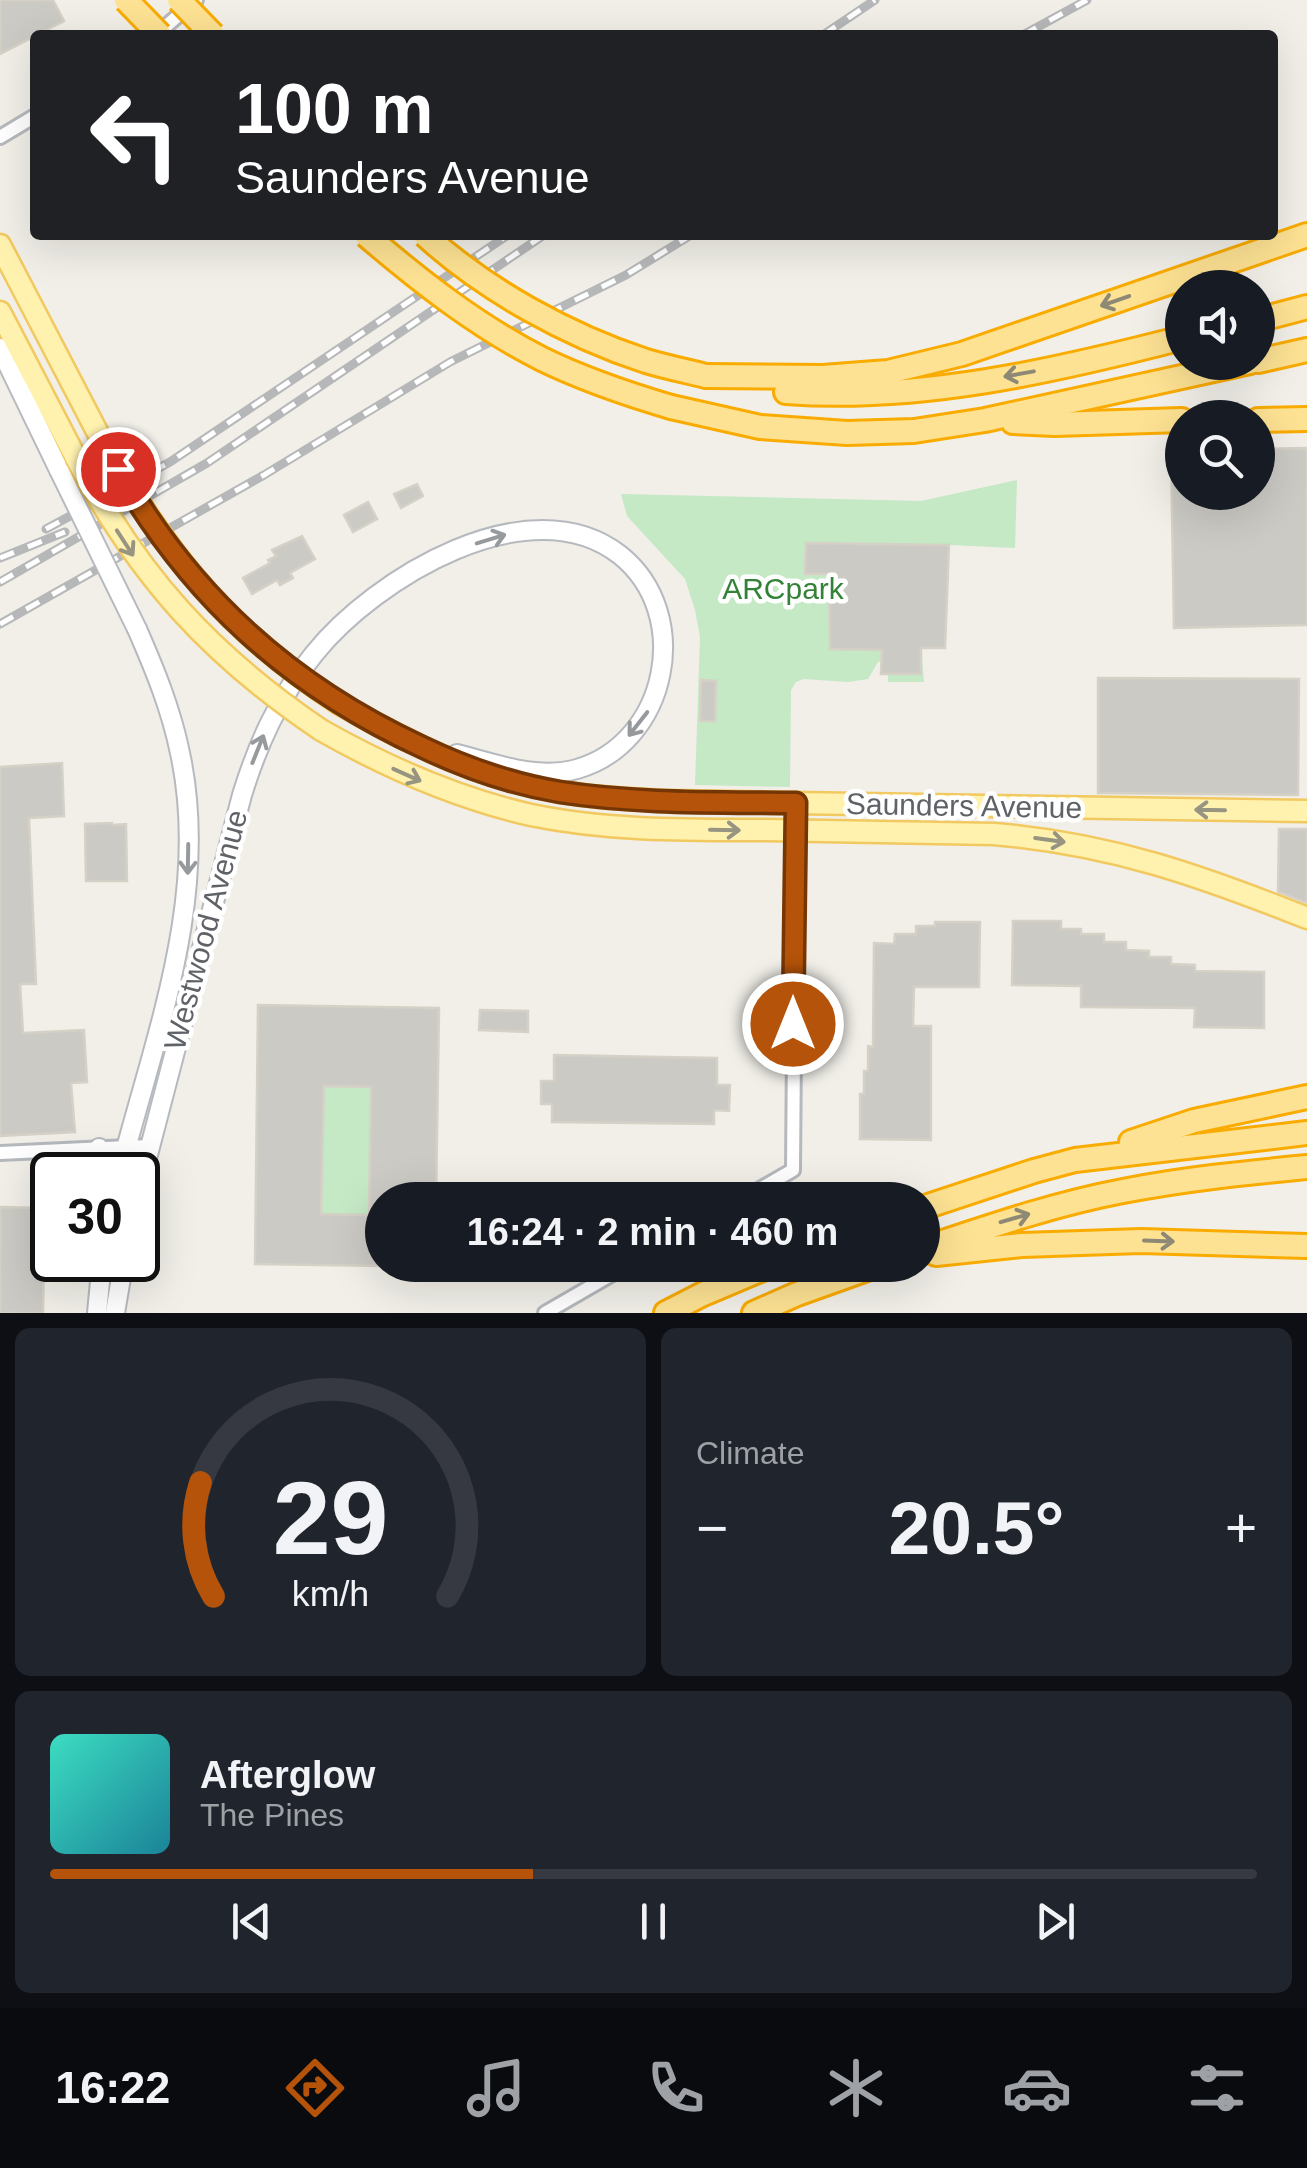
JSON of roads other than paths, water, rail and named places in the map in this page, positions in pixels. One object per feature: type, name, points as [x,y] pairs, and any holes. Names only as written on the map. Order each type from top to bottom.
[{"type":"highway","points":[[126,0],[153,30]]},
{"type":"highway","points":[[179,0],[208,30]]},
{"type":"highway","points":[[706,376],[823,377],[888,372],[962,354],[1307,235]]},
{"type":"highway","points":[[372,240],[441,298],[530,352],[618,390],[760,427],[847,433],[914,431],[984,420],[1167,380]]},
{"type":"highway","points":[[431,240],[485,282],[594,342],[647,361],[738,385],[790,392],[869,394],[944,388],[1165,342]]},
{"type":"highway","points":[[1275,315],[1307,307]]},
{"type":"highway","points":[[1275,357],[1307,350]]},
{"type":"highway","points":[[1275,420],[1307,419]]},
{"type":"highway","points":[[984,420],[1055,424],[1165,421]]},
{"type":"highway","points":[[940,1202],[1194,1121],[1307,1097]]},
{"type":"highway","points":[[1075,1160],[1307,1132]]},
{"type":"highway","points":[[940,1245],[1012,1219],[1119,1192],[1202,1177],[1307,1167]]},
{"type":"highway","points":[[940,1251],[1141,1241],[1307,1246]]},
{"type":"highway","points":[[666,1313],[732,1282]]},
{"type":"highway","points":[[754,1313],[831,1282]]},
{"type":"main road","name":"Saunders Avenue","points":[[0,245],[103,443],[160,537],[212,599],[264,649],[340,704],[412,742],[477,770],[557,792],[666,801],[1307,812]]},
{"type":"main road","name":"Westwood Avenue","points":[[0,312],[165,695],[186,788],[188,886],[177,954],[125,1152]]},
{"type":"main road","name":"Westwood Avenue","points":[[0,348],[68,464]]},
{"type":"main road","points":[[68,464],[169,601],[246,676],[321,730],[428,784],[532,815],[626,828],[994,834],[1095,847],[1187,872],[1307,918]]},
{"type":"main road","name":"Westwood Avenue","points":[[148,1152],[253,759],[273,713],[316,651],[352,615],[420,568],[464,547],[522,530],[557,530],[594,540],[621,556],[644,582],[661,622],[662,671],[646,715],[610,753],[578,769],[540,773],[412,742]]},
{"type":"main road","points":[[98,1282],[103,1312]]},
{"type":"main road","points":[[102,1282],[103,1312]]},
{"type":"main road","points":[[103,1312],[115,1282]]},
{"type":"street","points":[[163,30],[196,0]]},
{"type":"street","points":[[0,137],[30,119]]},
{"type":"street","points":[[772,1182],[793,1170],[796,803]]},
{"type":"street","points":[[0,1153],[149,1146]]},
{"type":"street","points":[[545,1313],[599,1282]]},
{"type":"railway","points":[[830,30],[875,0]]},
{"type":"railway","points":[[1032,30],[1087,0]]},
{"type":"railway","points":[[46,529],[170,462],[501,240]]},
{"type":"railway","points":[[0,582],[207,463],[537,240]]},
{"type":"railway","points":[[0,624],[264,475],[450,362],[626,275],[683,240]]},
{"type":"railway","points":[[0,558],[65,532]]},
{"type":"park label","name":"ARCpark","points":[[783,589]]}]
